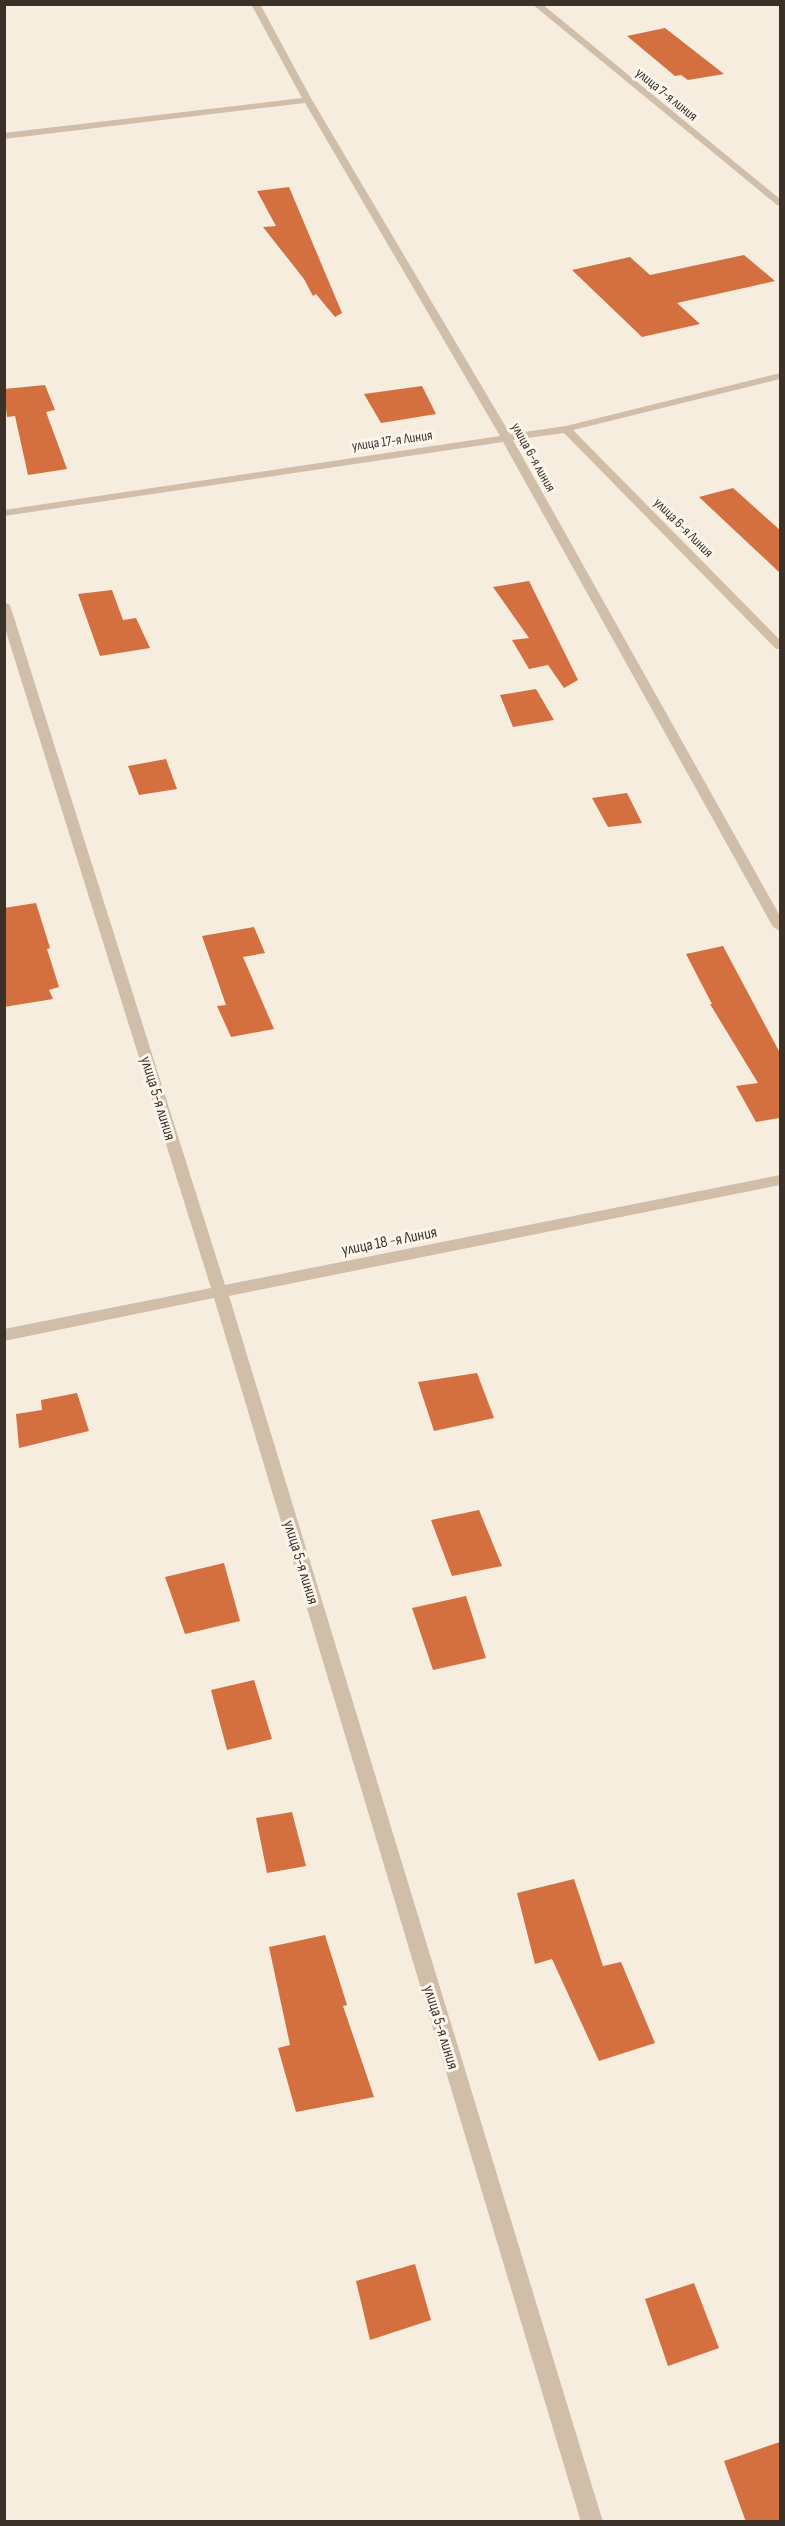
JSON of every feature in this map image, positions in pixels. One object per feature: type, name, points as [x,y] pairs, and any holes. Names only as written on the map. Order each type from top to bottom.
[{"type":"street","name":"улица 6-я линия","points":[[255,4],[308,100],[507,439],[780,927]]},
{"type":"street","name":"улица 7-я линия","points":[[536,4],[780,204]]},
{"type":"street","points":[[4,136],[308,100]]},
{"type":"street","name":"улица 17-я Линия","points":[[4,513],[566,429],[780,376]]},
{"type":"street","name":"улица 6-я Линия","points":[[566,429],[780,646]]},
{"type":"street","name":"улица 5-я линия","points":[[4,605],[220,1292],[592,2522]]},
{"type":"street","name":"улица 18 -я Линия","points":[[4,1335],[780,1180]]},
{"type":"building","points":[[665,28],[724,74],[688,80],[681,75],[675,76],[627,36]]},
{"type":"building","points":[[289,187],[342,313],[335,317],[316,294],[313,296],[304,279],[263,227],[276,226],[257,191]]},
{"type":"building","points":[[744,255],[775,281],[677,303],[700,324],[642,337],[572,270],[630,257],[650,275]]},
{"type":"building","points":[[45,385],[55,410],[46,412],[67,469],[28,475],[15,416],[7,417],[4,389]]},
{"type":"building","points":[[422,386],[436,414],[381,423],[364,394]]},
{"type":"building","points":[[733,488],[780,530],[780,573],[699,497]]},
{"type":"building","points":[[529,581],[578,680],[564,688],[548,665],[529,669],[512,640],[529,638],[493,587]]},
{"type":"building","points":[[112,590],[123,620],[136,618],[150,648],[100,656],[78,594]]},
{"type":"building","points":[[536,689],[554,720],[513,727],[500,695]]},
{"type":"building","points":[[166,759],[177,789],[139,795],[128,766]]},
{"type":"building","points":[[627,793],[642,823],[608,827],[592,798]]},
{"type":"building","points":[[36,903],[59,987],[49,990],[53,999],[4,1007],[4,908]]},
{"type":"building","points":[[254,927],[265,953],[243,957],[274,1029],[231,1037],[217,1006],[226,1005],[202,936]]},
{"type":"building","points":[[723,946],[780,1053],[780,1121],[779,1118],[756,1122],[736,1086],[758,1083],[710,1004],[712,1004],[686,954]]},
{"type":"building","points":[[477,1373],[494,1418],[434,1431],[418,1382]]},
{"type":"building","points":[[77,1393],[89,1431],[19,1448],[16,1414],[42,1410],[41,1400]]},
{"type":"building","points":[[479,1510],[502,1566],[452,1576],[431,1520]]},
{"type":"building","points":[[224,1563],[240,1621],[185,1634],[165,1577]]},
{"type":"building","points":[[466,1596],[486,1658],[433,1670],[412,1608]]},
{"type":"building","points":[[254,1680],[272,1739],[227,1750],[211,1690]]},
{"type":"building","points":[[292,1812],[306,1866],[267,1873],[256,1818]]},
{"type":"building","points":[[574,1879],[603,1966],[621,1962],[655,2043],[599,2061],[552,1959],[535,1964],[517,1893]]},
{"type":"building","points":[[325,1935],[347,2005],[343,2006],[374,2097],[296,2112],[278,2048],[290,2045],[269,1947]]},
{"type":"building","points":[[415,2264],[431,2320],[370,2340],[356,2281]]},
{"type":"building","points":[[694,2283],[719,2348],[668,2366],[645,2299]]},
{"type":"building","points":[[780,2442],[780,2522],[746,2522],[724,2461]]}]
